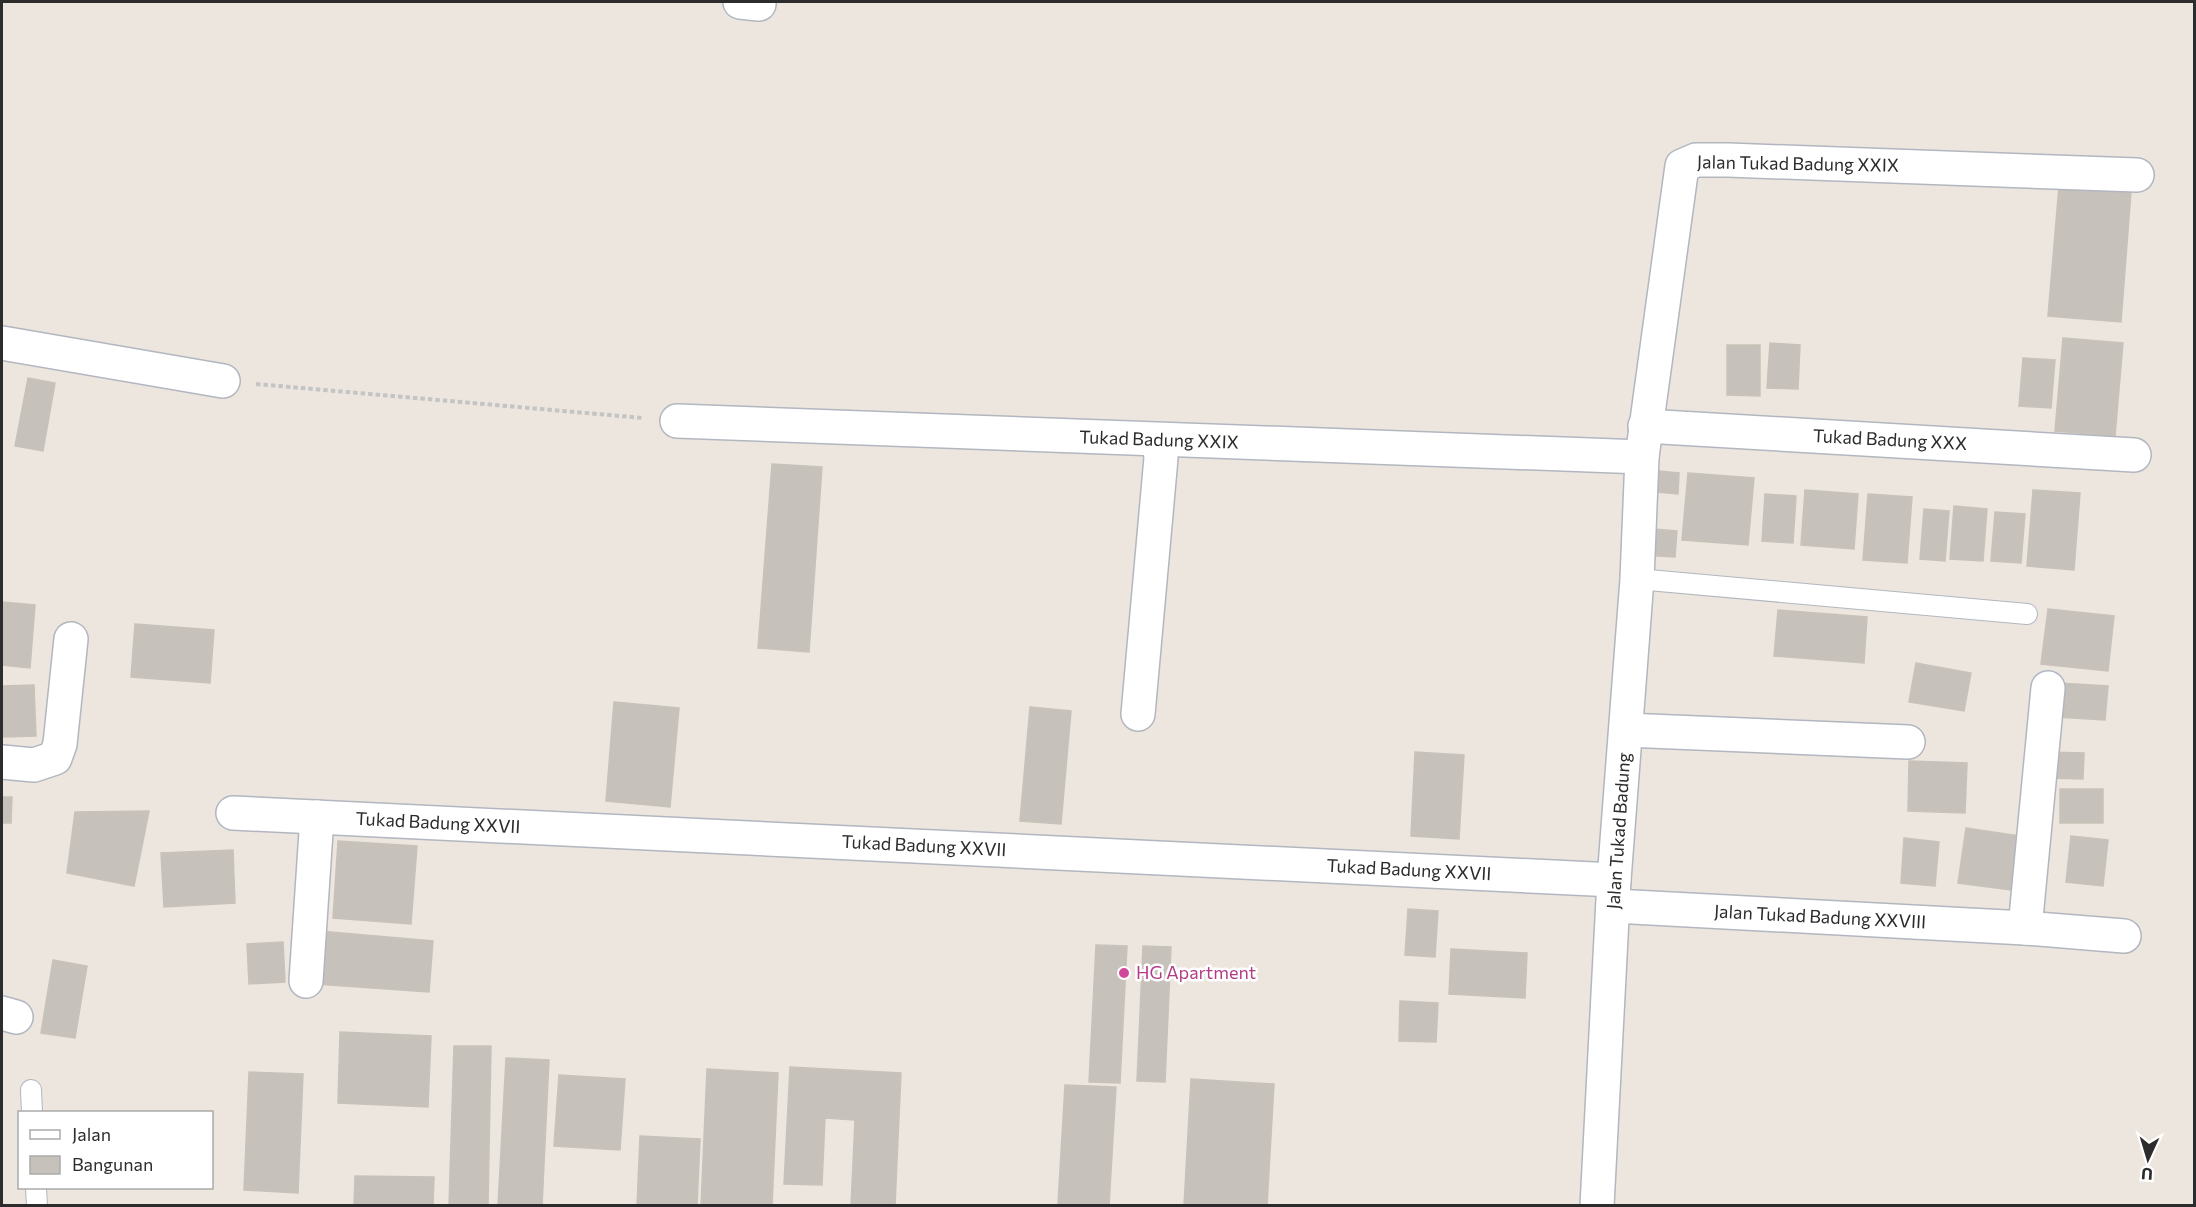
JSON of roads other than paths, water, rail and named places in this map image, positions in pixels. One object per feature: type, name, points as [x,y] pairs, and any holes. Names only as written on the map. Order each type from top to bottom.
[{"type":"street","name":"Jalan Tukad Badung XXIX","points":[[1644,441],[1680,176],[1685,163],[1696,160],[1728,160],[2137,175]]},
{"type":"street","points":[[2,343],[223,381]]},
{"type":"street","name":"Tukad Badung XXIX","points":[[677,421],[1159,440],[1644,441]]},
{"type":"street","points":[[1138,714],[1161,458],[1159,440]]},
{"type":"street","name":"Tukad Badung XXX","points":[[1644,441],[2134,455]]},
{"type":"street","name":"Jalan Tukad Badung","points":[[1597,1206],[1614,893],[1637,579],[1644,441]]},
{"type":"street","points":[[2,762],[34,765],[54,758],[60,744],[71,639]]},
{"type":"street","points":[[2025,928],[2048,688]]},
{"type":"street","points":[[1626,730],[1908,742]]},
{"type":"street","name":"Tukad Badung XXVII","points":[[233,813],[1614,893]]},
{"type":"street","points":[[306,981],[317,817]]},
{"type":"street","name":"Jalan Tukad Badung XXVIII","points":[[1614,893],[2124,936]]},
{"type":"lane","points":[[1637,579],[2027,614]]},
{"type":"lane","points":[[31,1090],[32,1111]]},
{"type":"lane","points":[[36,1189],[38,1206]]},
{"type":"place","name":"HG Apartment","points":[[1124,973]]}]
